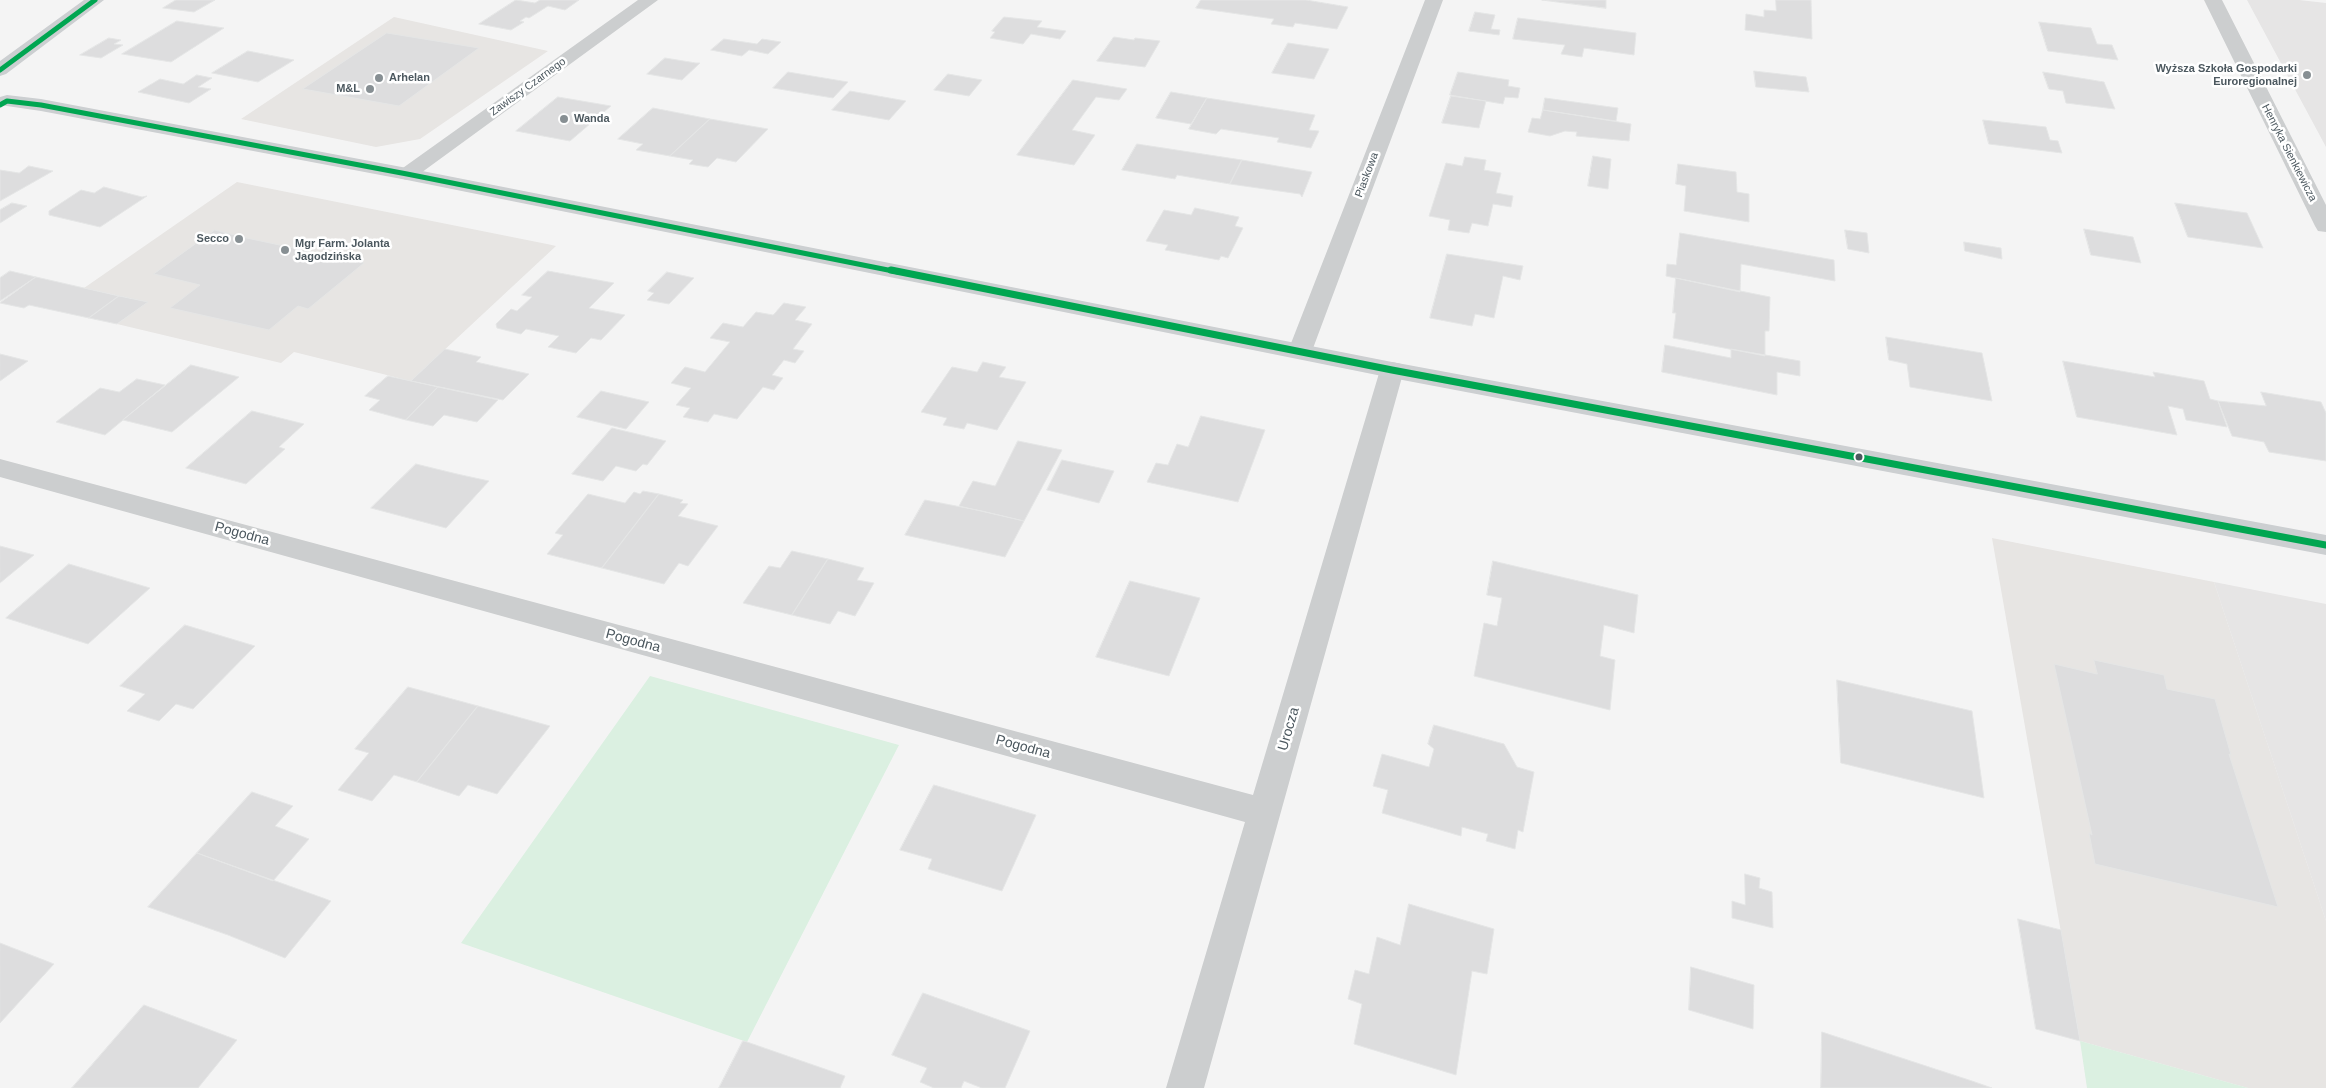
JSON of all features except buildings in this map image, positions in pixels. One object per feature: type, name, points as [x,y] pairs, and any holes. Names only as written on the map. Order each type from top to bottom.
[{"type":"street","points":[[0,70],[95,0]]},
{"type":"street","name":"Zawiszy Czarnego","points":[[407,174],[649,0]]},
{"type":"street","name":"Piaskowa","points":[[1300,351],[1434,0]]},
{"type":"street","name":"Henryka Sienkiewicza","points":[[2213,0],[2326,226]]},
{"type":"street","points":[[0,78],[15,84],[14,92],[3,103]]},
{"type":"street","points":[[3,103],[40,105],[407,174],[1392,370],[2326,545]]},
{"type":"street","name":"Urocza","points":[[1185,1088],[1392,370]]},
{"type":"street","name":"Pogodna","points":[[0,468],[1265,813]]},
{"type":"shaded area","name":"Wyższa Szkoła Gospodarki Euroregionalnej","points":[[2247,0],[2299,0],[2326,3],[2326,147]]},
{"type":"shaded area","points":[[394,17],[548,51],[420,139],[376,147],[241,119]]},
{"type":"shaded area","points":[[237,182],[556,246],[411,381],[294,352],[281,363],[117,324],[147,302],[84,288]]},
{"type":"shaded area","points":[[1992,538],[2214,582],[2326,921],[2326,1088],[2248,1088],[2080,1041]]},
{"type":"shaded area","points":[[2214,582],[2326,604],[2326,921]]},
{"type":"green space","points":[[650,676],[899,745],[747,1042],[461,943]]},
{"type":"green space","points":[[2080,1041],[2248,1088],[2087,1088]]},
{"type":"transit line","points":[[0,70],[95,0]]},
{"type":"transit line","points":[[0,105],[7,101],[41,105],[407,174],[1392,370],[2326,545]]},
{"type":"place","name":"Wyższa Szkoła Gospodarki Euroregionalnej","points":[[2307,75]]},
{"type":"place","name":"Arhelan","points":[[379,78]]},
{"type":"place","name":"M&L","points":[[370,89]]},
{"type":"place","name":"Wanda","points":[[564,119]]},
{"type":"place","name":"Secco","points":[[239,239]]},
{"type":"place","name":"Mgr Farm. Jolanta Jagodzińska","points":[[285,250]]}]
